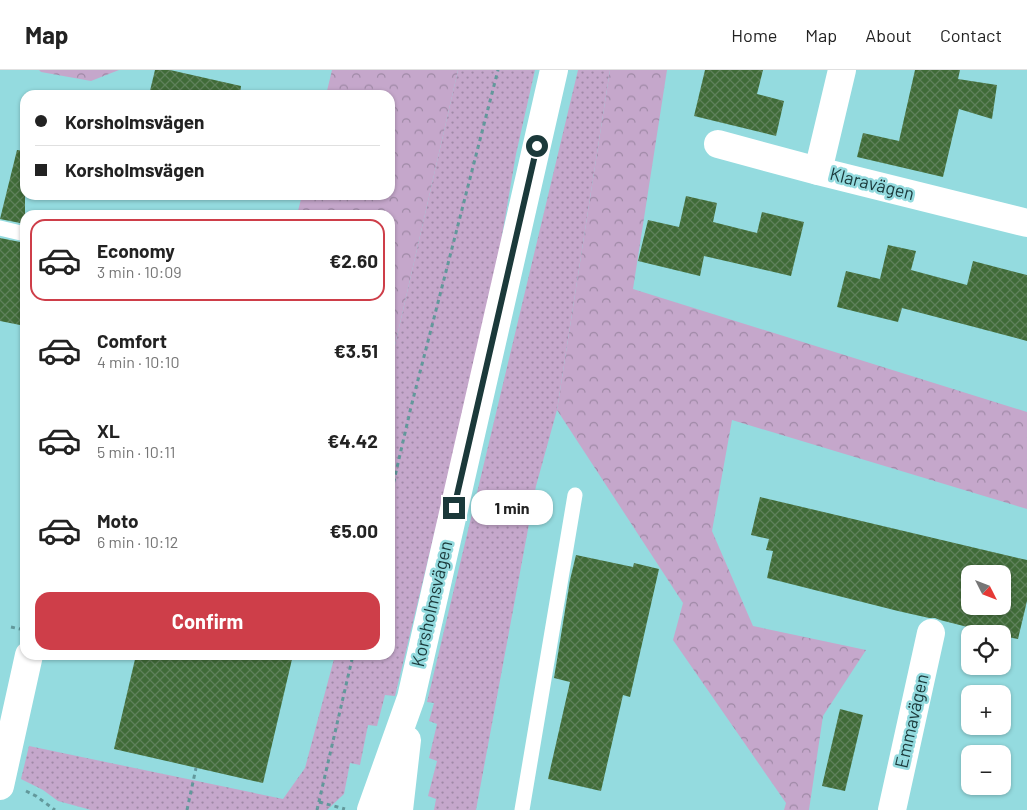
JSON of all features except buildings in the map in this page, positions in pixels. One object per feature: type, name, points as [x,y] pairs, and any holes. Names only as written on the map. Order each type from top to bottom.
[{"type":"main road","name":"Korsholmsvägen","points":[[399,810],[411,698],[554,70]]},
{"type":"main road","points":[[818,171],[842,70]]},
{"type":"main road","name":"Klaravägen","points":[[718,144],[1027,223]]},
{"type":"main road","name":"Emmavägen","points":[[892,810],[932,633]]},
{"type":"main road","points":[[9,788],[28,660]]},
{"type":"main road","name":"Korsholmsvägen","points":[[371,810],[411,698]]},
{"type":"lane","points":[[0,228],[20,233]]},
{"type":"lane","points":[[522,810],[576,495]]},
{"type":"path","points":[[395,476],[411,407],[498,70]]},
{"type":"path","points":[[317,810],[352,660]]},
{"type":"path","points":[[187,810],[196,768]]},
{"type":"path","points":[[9,788],[26,791],[55,810]]},
{"type":"path","points":[[319,802],[348,810]]},
{"type":"green space","points":[[39,70],[119,70],[91,81],[41,72]]},
{"type":"green space","points":[[332,70],[458,70],[395,345],[395,210],[298,210],[301,200],[395,200],[395,90],[327,90]]},
{"type":"green space","points":[[458,70],[535,70],[516,154],[491,300],[395,696],[385,695],[377,726],[368,725],[360,765],[350,763],[344,794],[327,810],[91,810],[58,801],[43,790],[21,779],[29,746],[283,799],[305,768],[334,660],[395,660],[395,345]]},
{"type":"green space","points":[[578,70],[610,70],[557,410],[536,486],[476,810],[434,810],[436,799],[428,796],[437,761],[429,758],[437,724],[429,721],[434,703],[427,702]]},
{"type":"green space","points":[[610,70],[667,70],[633,289],[1027,412],[1027,509],[732,420],[712,531],[753,626],[866,650],[823,716],[809,810],[784,810],[786,803],[673,640],[683,603],[557,410]]},
{"type":"route","points":[[454,508],[537,146]]}]
